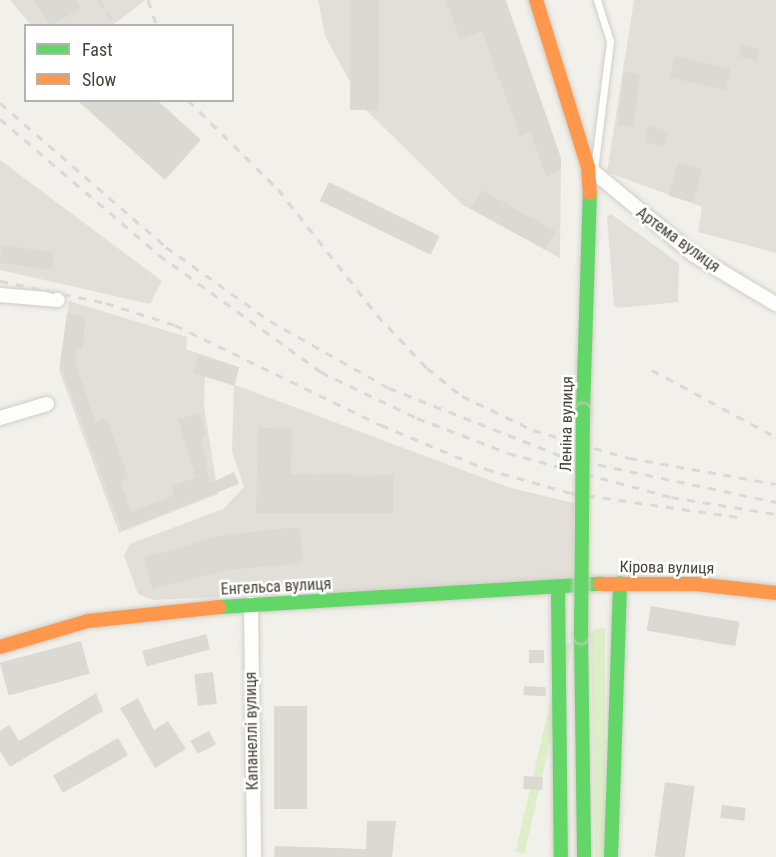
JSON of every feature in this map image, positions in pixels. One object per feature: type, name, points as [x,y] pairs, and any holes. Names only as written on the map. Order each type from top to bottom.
[{"type":"street","name":"Леніна вулиця","points":[[536,0],[591,170],[583,411],[581,636],[584,857]]},
{"type":"street","name":"Артема вулиця","points":[[591,170],[694,255],[776,304]]},
{"type":"street","points":[[0,295],[58,300]]},
{"type":"street","points":[[0,418],[47,404]]},
{"type":"street","points":[[611,857],[620,583]]},
{"type":"street","name":"Кірова вулиця","points":[[558,587],[620,583],[696,584],[776,593]]},
{"type":"street","points":[[558,587],[561,857]]},
{"type":"street","name":"Енгельса вулиця","points":[[0,647],[125,614],[251,604],[558,587]]},
{"type":"street","name":"Капанеллі вулиця","points":[[251,604],[254,857]]},
{"type":"lane","points":[[591,170],[610,41],[597,0]]},
{"type":"shaded area","points":[[10,0],[146,0],[114,24],[30,24]]},
{"type":"shaded area","points":[[318,0],[506,0],[561,158],[560,258],[463,205],[364,108],[325,36]]},
{"type":"shaded area","points":[[634,0],[776,0],[776,253],[698,232],[702,207],[607,172]]},
{"type":"shaded area","points":[[0,160],[162,281],[150,304],[0,270]]},
{"type":"shaded area","points":[[611,214],[679,263],[678,302],[618,308],[614,305],[607,217]]},
{"type":"shaded area","points":[[69,301],[187,337],[186,349],[239,367],[235,385],[511,488],[574,503],[573,582],[153,600],[138,594],[124,555],[130,544],[223,509],[244,487],[232,451],[234,385],[205,376],[204,407],[218,494],[119,533],[59,370]]},
{"type":"green space","points":[[605,628],[605,857],[595,857],[591,634],[594,629]]},
{"type":"green space","points":[[564,642],[573,644],[524,854],[516,851]]},
{"type":"building","points":[[34,0],[76,0],[81,8],[53,24],[49,24]]},
{"type":"building","points":[[350,0],[379,0],[379,110],[350,110]]},
{"type":"building","points":[[446,0],[505,0],[561,158],[561,170],[546,177],[530,132],[520,136],[482,31],[460,40]]},
{"type":"building","points":[[741,45],[760,49],[757,61],[739,57]]},
{"type":"building","points":[[675,56],[731,69],[726,90],[670,77]]},
{"type":"building","points":[[624,72],[640,74],[633,127],[618,125]]},
{"type":"building","points":[[79,102],[159,102],[201,140],[165,180]]},
{"type":"building","points":[[649,126],[668,131],[664,147],[645,141]]},
{"type":"building","points":[[678,162],[702,169],[692,203],[668,196]]},
{"type":"building","points":[[329,182],[440,236],[430,255],[320,201]]},
{"type":"building","points":[[481,190],[555,231],[545,250],[471,208]]},
{"type":"building","points":[[2,245],[54,252],[52,270],[0,263]]},
{"type":"building","points":[[67,313],[85,316],[83,349],[76,350],[75,363],[96,422],[106,417],[129,478],[120,482],[132,512],[174,495],[171,486],[196,477],[178,419],[200,413],[206,436],[201,440],[211,483],[234,472],[239,484],[122,530],[60,365]]},
{"type":"building","points":[[199,355],[239,367],[234,385],[193,373]]},
{"type":"building","points":[[258,428],[292,429],[291,474],[393,475],[393,513],[256,513]]},
{"type":"building","points":[[300,527],[303,563],[229,570],[152,589],[144,558],[222,535]]},
{"type":"building","points":[[651,606],[740,622],[735,646],[647,631]]},
{"type":"building","points":[[206,634],[210,649],[146,667],[142,651]]},
{"type":"building","points":[[81,641],[90,674],[9,696],[0,663]]},
{"type":"building","points":[[529,650],[544,650],[544,663],[529,663]]},
{"type":"building","points":[[213,672],[217,704],[198,706],[194,674]]},
{"type":"building","points":[[524,686],[546,687],[545,696],[524,695]]},
{"type":"building","points":[[96,693],[103,711],[10,767],[0,751],[0,731],[9,725],[19,741]]},
{"type":"building","points":[[138,698],[154,730],[168,721],[186,749],[155,768],[120,708]]},
{"type":"building","points":[[274,706],[307,706],[307,809],[274,809]]},
{"type":"building","points":[[209,731],[216,744],[198,754],[190,741]]},
{"type":"building","points":[[118,738],[128,755],[63,793],[53,776]]},
{"type":"building","points":[[524,776],[543,777],[542,790],[523,789]]},
{"type":"building","points":[[665,782],[695,786],[685,857],[655,856]]},
{"type":"building","points":[[722,805],[746,808],[744,821],[720,818]]},
{"type":"building","points":[[367,821],[396,821],[392,857],[274,857],[275,846],[366,849]]},
{"type":"railway","points":[[99,0],[115,24]]},
{"type":"railway","points":[[148,0],[156,24]]},
{"type":"railway","points":[[190,102],[278,189],[377,315],[427,368],[462,396],[533,430],[629,458],[776,484]]},
{"type":"railway","points":[[0,103],[166,247],[270,321],[389,388],[567,458],[776,502]]},
{"type":"railway","points":[[0,119],[159,255],[321,372],[417,418],[508,453],[671,497],[776,514]]},
{"type":"railway","points":[[0,281],[106,303],[175,325],[381,425],[486,469],[571,493],[737,517]]},
{"type":"railway","points":[[652,370],[776,437]]},
{"type":"traffic: fast","points":[[583,411],[590,193]]},
{"type":"traffic: fast","points":[[581,636],[583,411]]},
{"type":"traffic: fast","points":[[611,857],[620,583]]},
{"type":"traffic: fast","points":[[219,607],[600,584]]},
{"type":"traffic: fast","points":[[558,587],[561,857]]},
{"type":"traffic: fast","points":[[581,636],[584,857]]},
{"type":"traffic: slow","points":[[536,0],[588,167],[590,193]]},
{"type":"traffic: slow","points":[[600,584],[696,584],[776,593]]},
{"type":"traffic: slow","points":[[0,647],[88,621],[219,607]]}]
